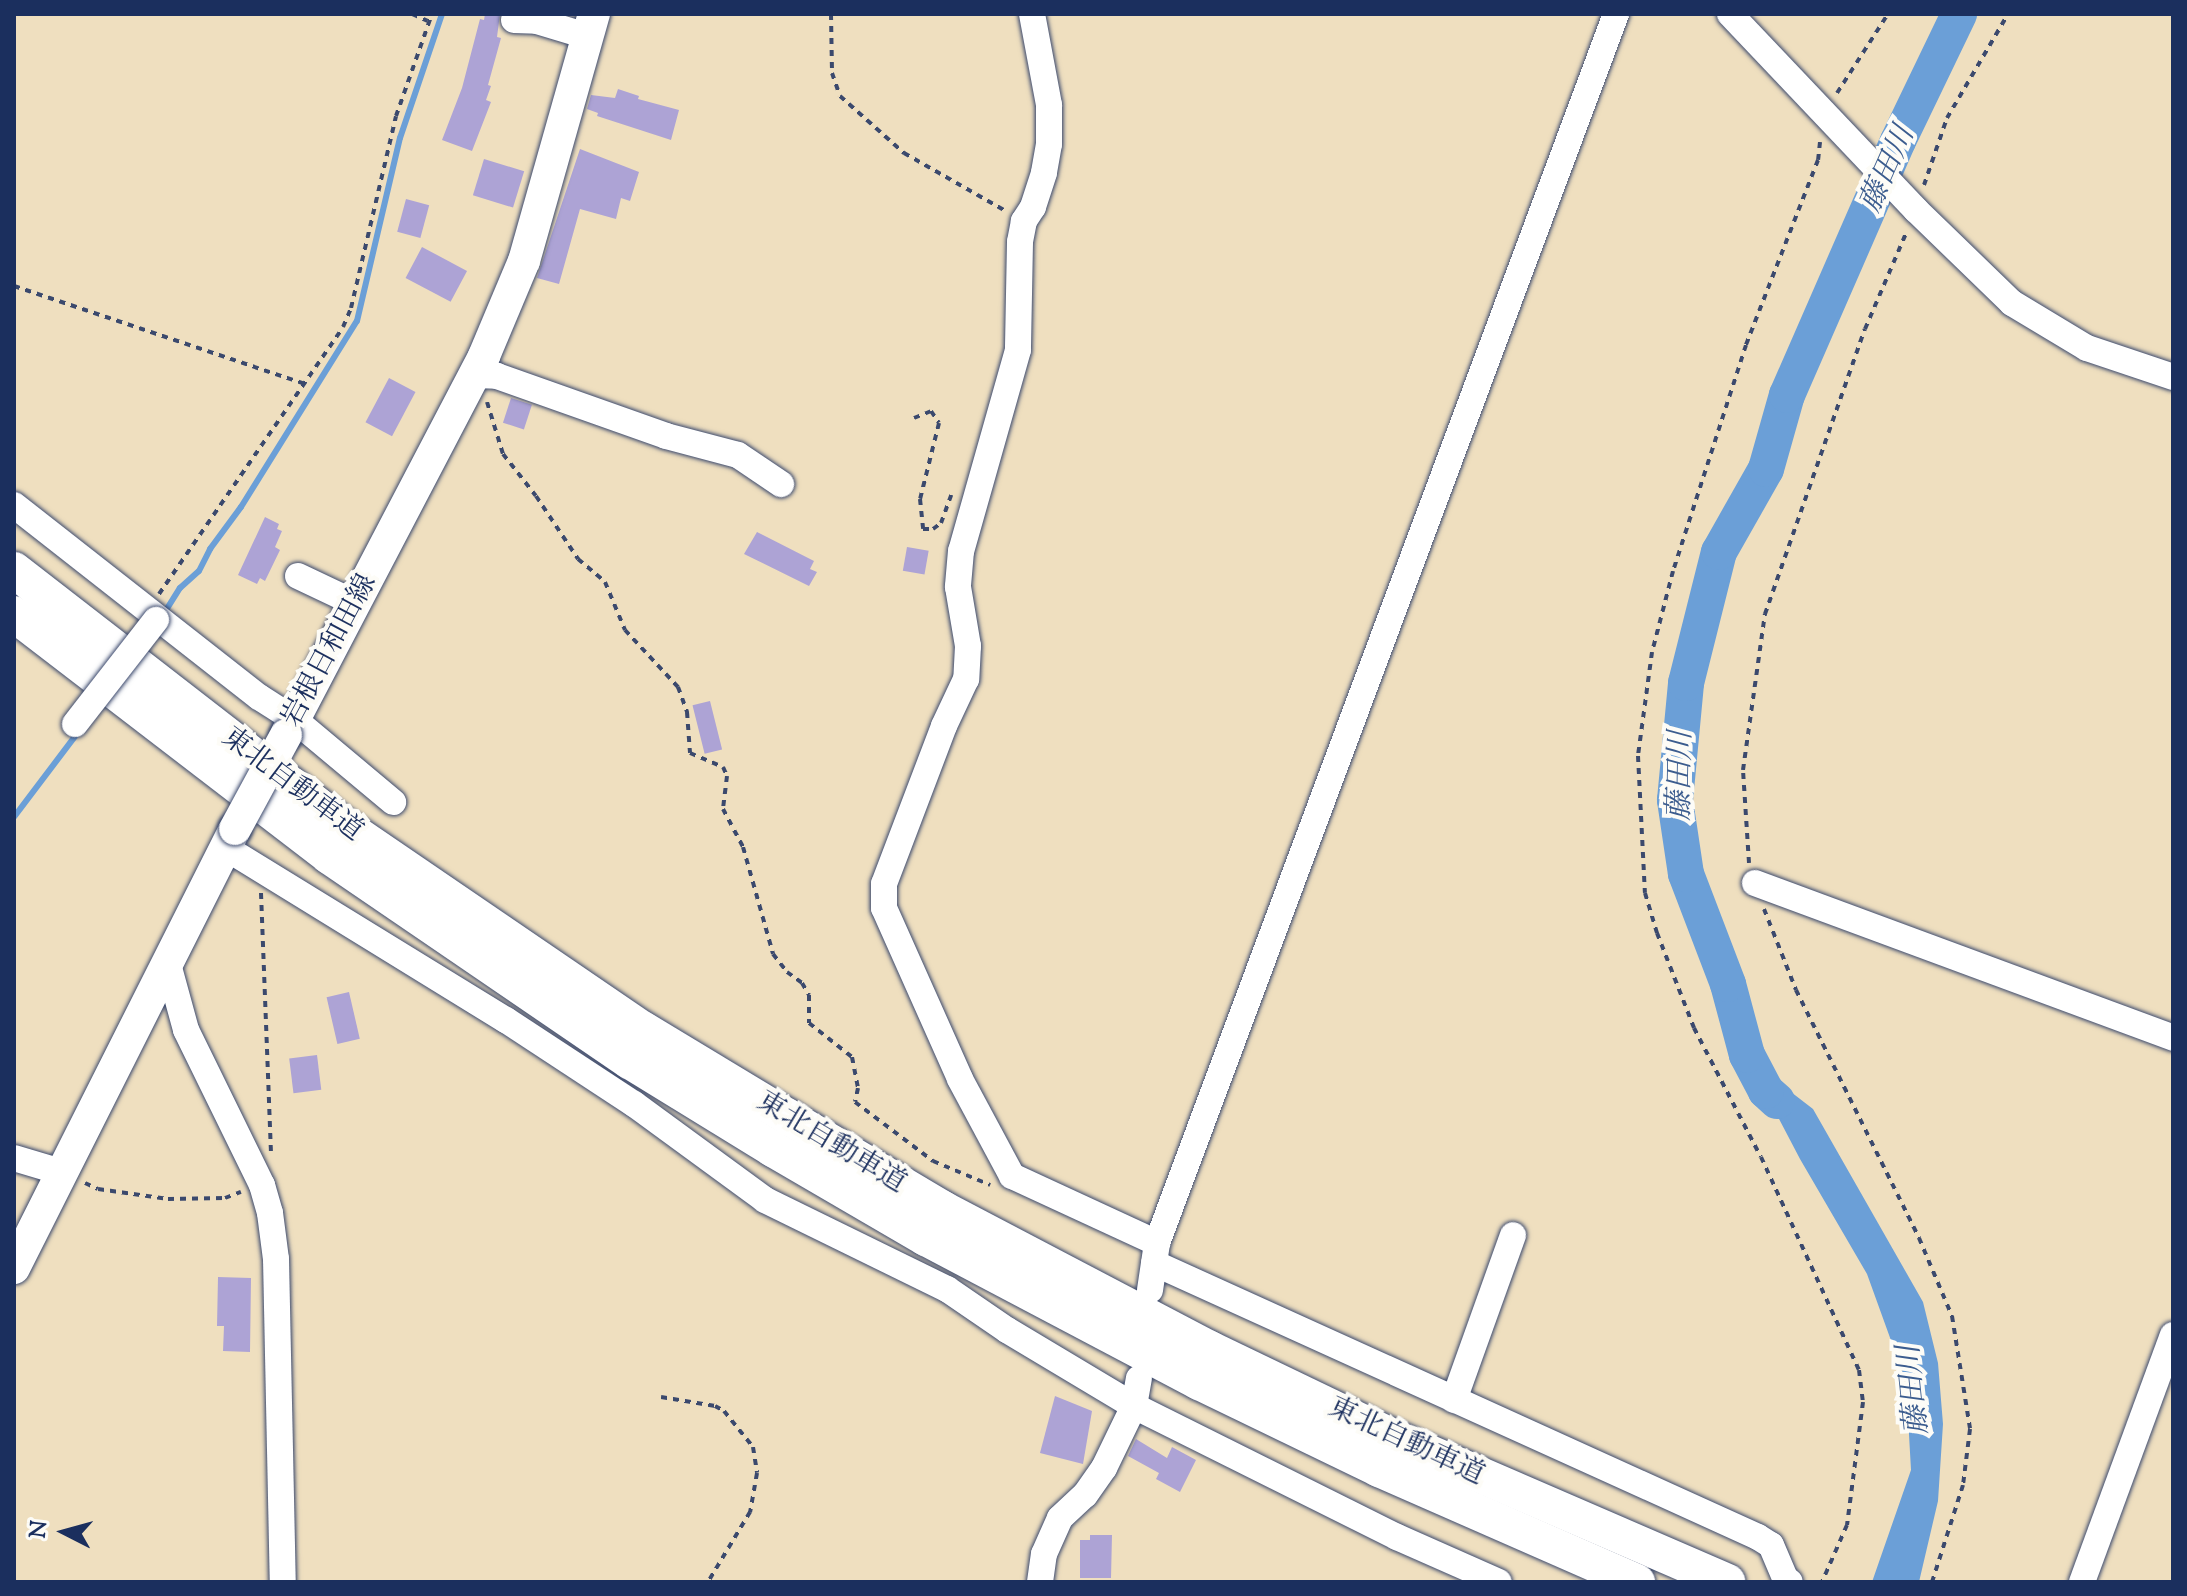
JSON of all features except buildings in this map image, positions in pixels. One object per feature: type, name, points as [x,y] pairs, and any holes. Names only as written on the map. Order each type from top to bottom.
[{"type":"highway","name":"東北自動車道","points":[[14,570],[343,825],[644,1030],[878,1171],[1224,1356],[1412,1446],[1727,1582]]},
{"type":"highway","name":"東北自動車道","points":[[14,614],[329,856],[630,1061],[773,1149],[926,1238],[1199,1382],[1379,1469],[1637,1582]]},
{"type":"main road","name":"岩根日和田線","points":[[14,1268],[230,839],[474,375],[524,261],[590,25]]},
{"type":"street","points":[[1032,14],[1047,92],[1049,144],[1044,173],[1024,221],[1018,269],[1021,318],[1018,350],[959,569],[958,587],[968,646],[966,679],[944,726],[884,884],[884,908],[960,1079],[1012,1176],[1156,1253],[1454,1400],[1758,1537],[1771,1545],[1785,1578],[1790,1582]]},
{"type":"street","points":[[1150,1290],[1156,1253],[1616,14]]},
{"type":"street","points":[[1730,14],[1994,288],[2035,319],[2087,348],[2173,377]]},
{"type":"street","points":[[514,20],[590,25]]},
{"type":"street","points":[[474,375],[497,376],[666,436],[738,455],[781,484]]},
{"type":"street","points":[[14,505],[259,697],[290,727],[393,802]]},
{"type":"street","points":[[298,576],[355,603]]},
{"type":"street","points":[[75,724],[152,615]]},
{"type":"street","points":[[230,839],[634,1104],[765,1200],[947,1289],[1007,1330],[1134,1406],[1397,1537],[1499,1582]]},
{"type":"street","points":[[1755,883],[2173,1038]]},
{"type":"street","points":[[168,964],[186,1030],[262,1185],[270,1213],[276,1259],[283,1582]]},
{"type":"street","points":[[14,1158],[61,1172]]},
{"type":"street","points":[[1454,1400],[1513,1235]]},
{"type":"street","points":[[2082,1582],[2173,1335]]},
{"type":"street","points":[[1040,1582],[1044,1554],[1060,1518],[1085,1495],[1104,1468],[1134,1406],[1139,1378]]},
{"type":"path","points":[[412,14],[429,22]]},
{"type":"path","points":[[152,615],[343,327],[351,308],[396,116],[432,14]]},
{"type":"path","points":[[831,14],[832,73],[840,96],[904,153],[1024,221]]},
{"type":"path","points":[[1822,1582],[1847,1525],[1863,1402],[1859,1370],[1761,1157],[1694,1028],[1657,933],[1645,893],[1638,756],[1652,652],[1673,571],[1746,345],[1818,160],[1828,116],[1888,14]]},
{"type":"path","points":[[1932,1582],[1963,1485],[1970,1429],[1952,1316],[1919,1238],[1796,990],[1773,937],[1755,883],[1744,831],[1743,770],[1765,614],[1865,329],[1947,118],[2008,14]]},
{"type":"path","points":[[14,286],[305,384]]},
{"type":"path","points":[[474,375],[485,392],[503,454],[536,496],[578,559],[605,582],[625,630],[678,687],[687,712],[690,753],[723,767],[727,776],[723,809],[743,847],[773,954],[809,995],[809,1023],[852,1057],[858,1088],[855,1102],[933,1161],[997,1188]]},
{"type":"path","points":[[914,418],[931,411],[939,423],[920,499],[923,529],[933,529],[941,523],[955,484]]},
{"type":"path","points":[[661,1397],[715,1406],[724,1411],[753,1447],[757,1473],[750,1512],[708,1582]]},
{"type":"water","points":[[1747,1058],[1813,1109],[1923,1302],[1938,1363],[1943,1424],[1938,1501],[1919,1582],[1872,1582],[1911,1470],[1906,1382],[1867,1274],[1800,1159]]},
{"type":"waterway","points":[[163,615],[180,588],[199,571],[210,549],[241,507],[357,321],[400,138],[442,14]]},
{"type":"waterway","name":"藤田川","points":[[1777,1101],[1766,1091],[1747,1055],[1728,984],[1686,874],[1675,800],[1686,683],[1719,552],[1766,469],[1787,395],[1898,141],[1959,14]]},
{"type":"waterway","points":[[14,817],[79,731]]}]
